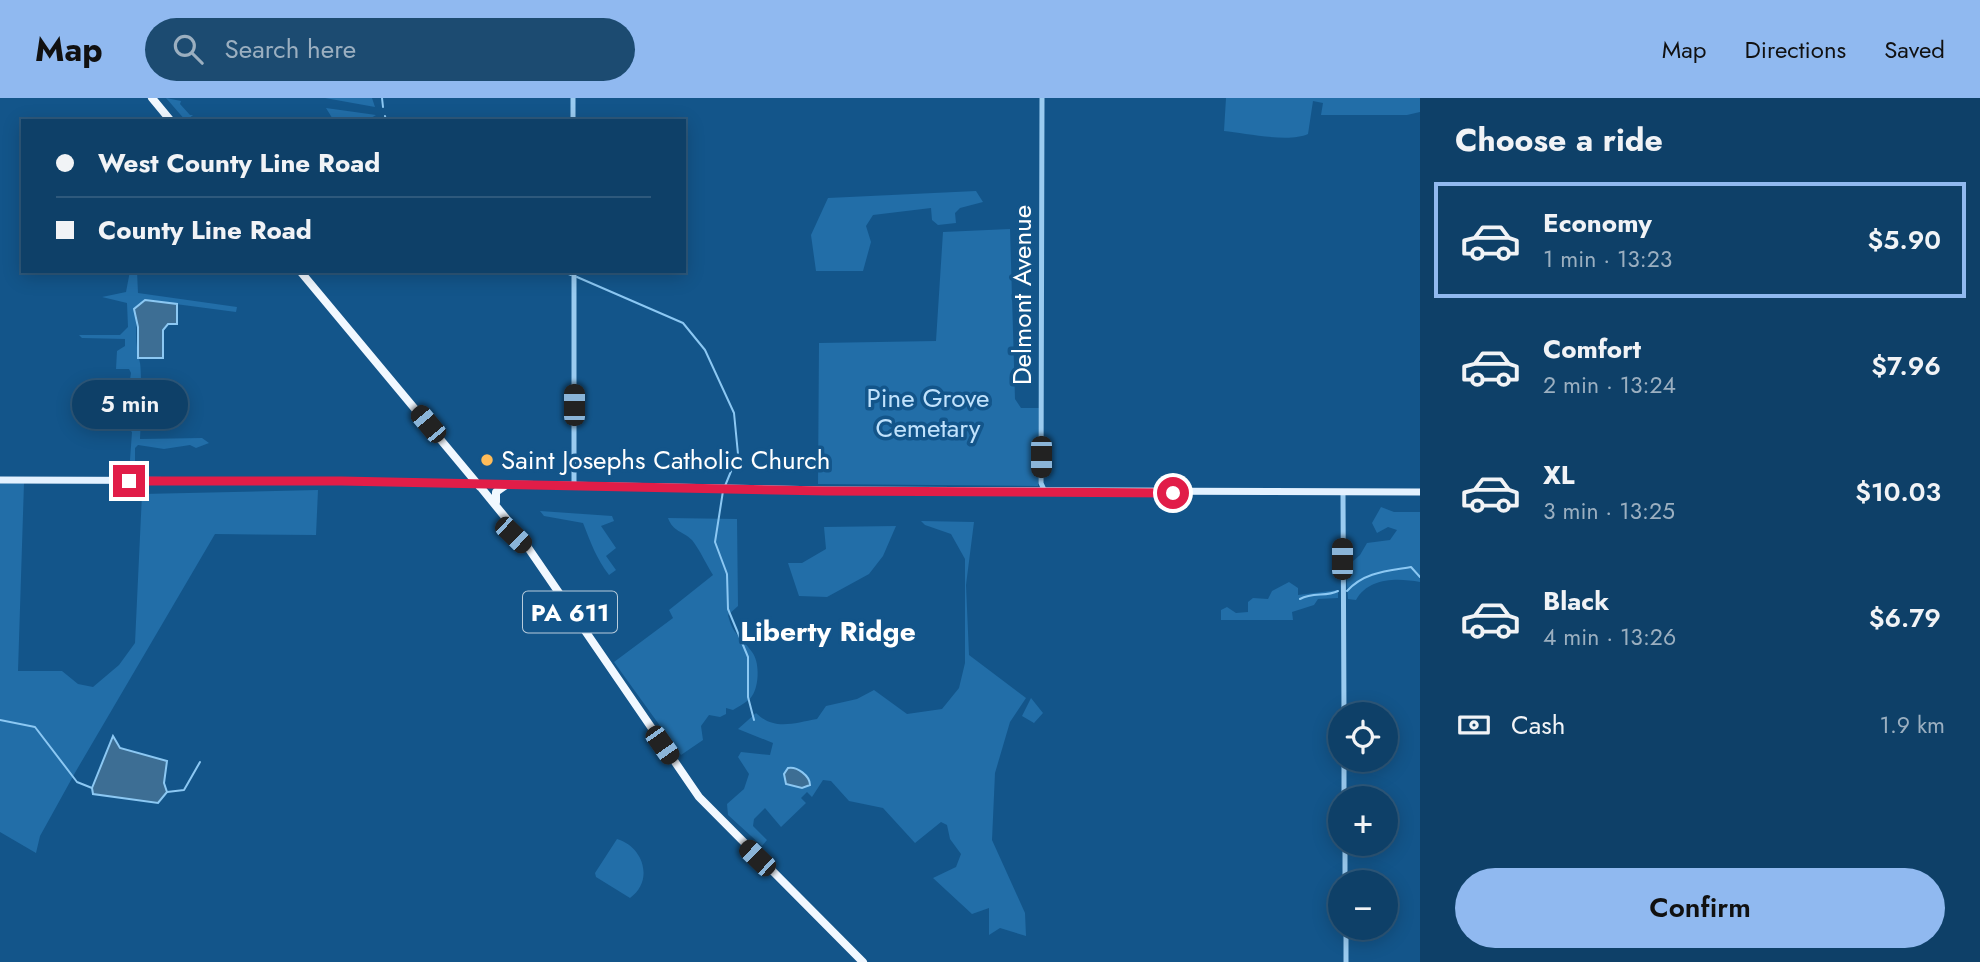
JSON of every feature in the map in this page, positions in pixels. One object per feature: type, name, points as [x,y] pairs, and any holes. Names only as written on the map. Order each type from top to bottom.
[{"type":"highway","points":[[152,98],[169,119]]},
{"type":"highway","name":"PA 611","points":[[302,273],[496,502],[699,797],[863,962]]},
{"type":"highway","name":"PA 611","points":[[478,484],[513,535],[528,550]]},
{"type":"highway","points":[[496,502],[496,492],[506,485]]},
{"type":"main road","points":[[0,480],[1045,492],[1420,492]]},
{"type":"street","points":[[573,98],[573,119]]},
{"type":"street","name":"Delmont Avenue","points":[[1042,98],[1041,483],[1045,492]]},
{"type":"street","points":[[574,273],[574,485]]},
{"type":"street","points":[[1343,493],[1344,702]]},
{"type":"street","points":[[1346,940],[1346,962]]},
{"type":"green space","points":[[166,98],[181,101],[180,104],[193,115],[184,119]]},
{"type":"green space","points":[[325,98],[372,98],[375,107]]},
{"type":"green space","points":[[1226,98],[1420,98],[1420,112],[1407,115],[1321,115],[1323,103],[1313,101],[1308,134],[1279,138],[1224,131]]},
{"type":"green space","points":[[326,108],[376,115],[371,118],[373,119],[333,119]]},
{"type":"green space","points":[[976,191],[983,202],[960,208],[955,213],[956,223],[938,225],[932,220],[931,208],[873,215],[866,226],[871,242],[863,271],[816,271],[811,235],[828,198]]},
{"type":"green space","name":"Pine Grove Cemetary","points":[[1010,229],[1015,399],[1021,408],[1039,408],[1038,486],[818,484],[819,343],[936,341],[943,232]]},
{"type":"green space","points":[[130,273],[137,273],[138,293],[237,307],[236,312],[145,300],[138,314],[136,331],[141,378],[140,439],[202,438],[209,443],[196,448],[190,445],[164,449],[138,445],[135,448],[133,476],[130,460],[132,432],[129,429],[127,400],[131,373],[129,369],[116,369],[117,351],[125,346],[125,339],[82,338],[79,335],[120,335],[128,327],[127,303],[102,297],[126,292]]},
{"type":"green space","points":[[0,483],[24,483],[18,671],[62,671],[78,684],[93,687],[119,665],[135,643],[142,494],[318,490],[316,535],[215,534],[76,771],[40,836],[36,853],[0,832]]},
{"type":"green space","points":[[1381,507],[1394,512],[1420,512],[1420,582],[1403,580],[1376,583],[1362,592],[1356,600],[1348,599],[1346,567],[1360,555],[1367,543],[1390,540],[1397,530],[1388,527],[1377,533],[1372,523]]},
{"type":"green space","points":[[540,511],[612,516],[614,521],[601,526],[616,548],[606,556],[616,570],[609,575],[604,569],[583,523],[544,516]]},
{"type":"green space","points":[[668,518],[737,519],[738,606],[728,615],[735,632],[755,656],[758,674],[750,698],[733,710],[726,708],[726,714],[720,717],[709,715],[701,726],[703,740],[681,755],[614,662],[673,618],[669,610],[713,575],[692,540],[675,529]]},
{"type":"green space","points":[[921,521],[974,522],[966,585],[969,655],[1026,698],[1010,722],[995,773],[992,840],[1025,913],[1026,936],[1000,928],[989,935],[989,908],[972,914],[933,878],[956,867],[961,854],[950,839],[947,825],[941,822],[915,843],[883,808],[849,801],[831,781],[823,780],[812,797],[807,792],[801,798],[806,803],[781,827],[765,808],[754,819],[753,826],[767,840],[762,846],[728,815],[727,804],[744,789],[749,774],[738,757],[741,752],[770,755],[773,743],[738,729],[756,713],[777,724],[817,719],[826,706],[857,699],[874,690],[907,714],[942,709],[959,688],[965,663],[965,559],[951,534]]},
{"type":"green space","points":[[896,526],[883,556],[869,574],[827,597],[799,596],[788,563],[802,563],[826,549],[824,527]]},
{"type":"green space","points":[[1289,582],[1298,588],[1298,595],[1338,590],[1338,598],[1318,599],[1314,605],[1292,612],[1293,620],[1221,620],[1221,610],[1227,607],[1236,613],[1248,612],[1248,602],[1253,598],[1268,599],[1272,591]]},
{"type":"green space","points":[[1031,698],[1043,713],[1034,723],[1022,716]]},
{"type":"green space","points":[[617,839],[634,849],[643,865],[642,883],[630,898],[596,877],[595,873]]},
{"type":"shaded area","points":[[145,300],[177,304],[177,324],[168,324],[163,330],[163,358],[138,358],[138,327],[134,309]]},
{"type":"shaded area","points":[[113,736],[120,748],[167,761],[164,783],[167,792],[158,803],[93,794],[92,788]]},
{"type":"shaded area","points":[[788,768],[802,772],[810,785],[802,788],[786,784],[784,774]]},
{"type":"waterway","points":[[382,98],[383,107]]},
{"type":"waterway","points":[[566,273],[571,275]]},
{"type":"waterway","points":[[577,277],[683,323],[705,350],[734,413],[738,454],[725,486]]},
{"type":"waterway","points":[[723,491],[715,542],[727,574],[728,609],[748,657],[748,697],[754,720]]},
{"type":"waterway","points":[[1347,591],[1368,576],[1385,571],[1411,567],[1420,577]]},
{"type":"waterway","points":[[1300,599],[1338,591]]},
{"type":"waterway","points":[[0,720],[35,727],[77,782],[92,788]]},
{"type":"waterway","points":[[167,792],[184,790],[200,762]]},
{"type":"place","name":"Saint Josephs Catholic Church","points":[[487,460]]},
{"type":"district","name":"Liberty Ridge","points":[[828,631]]},
{"type":"route","points":[[129,481],[341,481],[826,491],[1173,493]]}]
